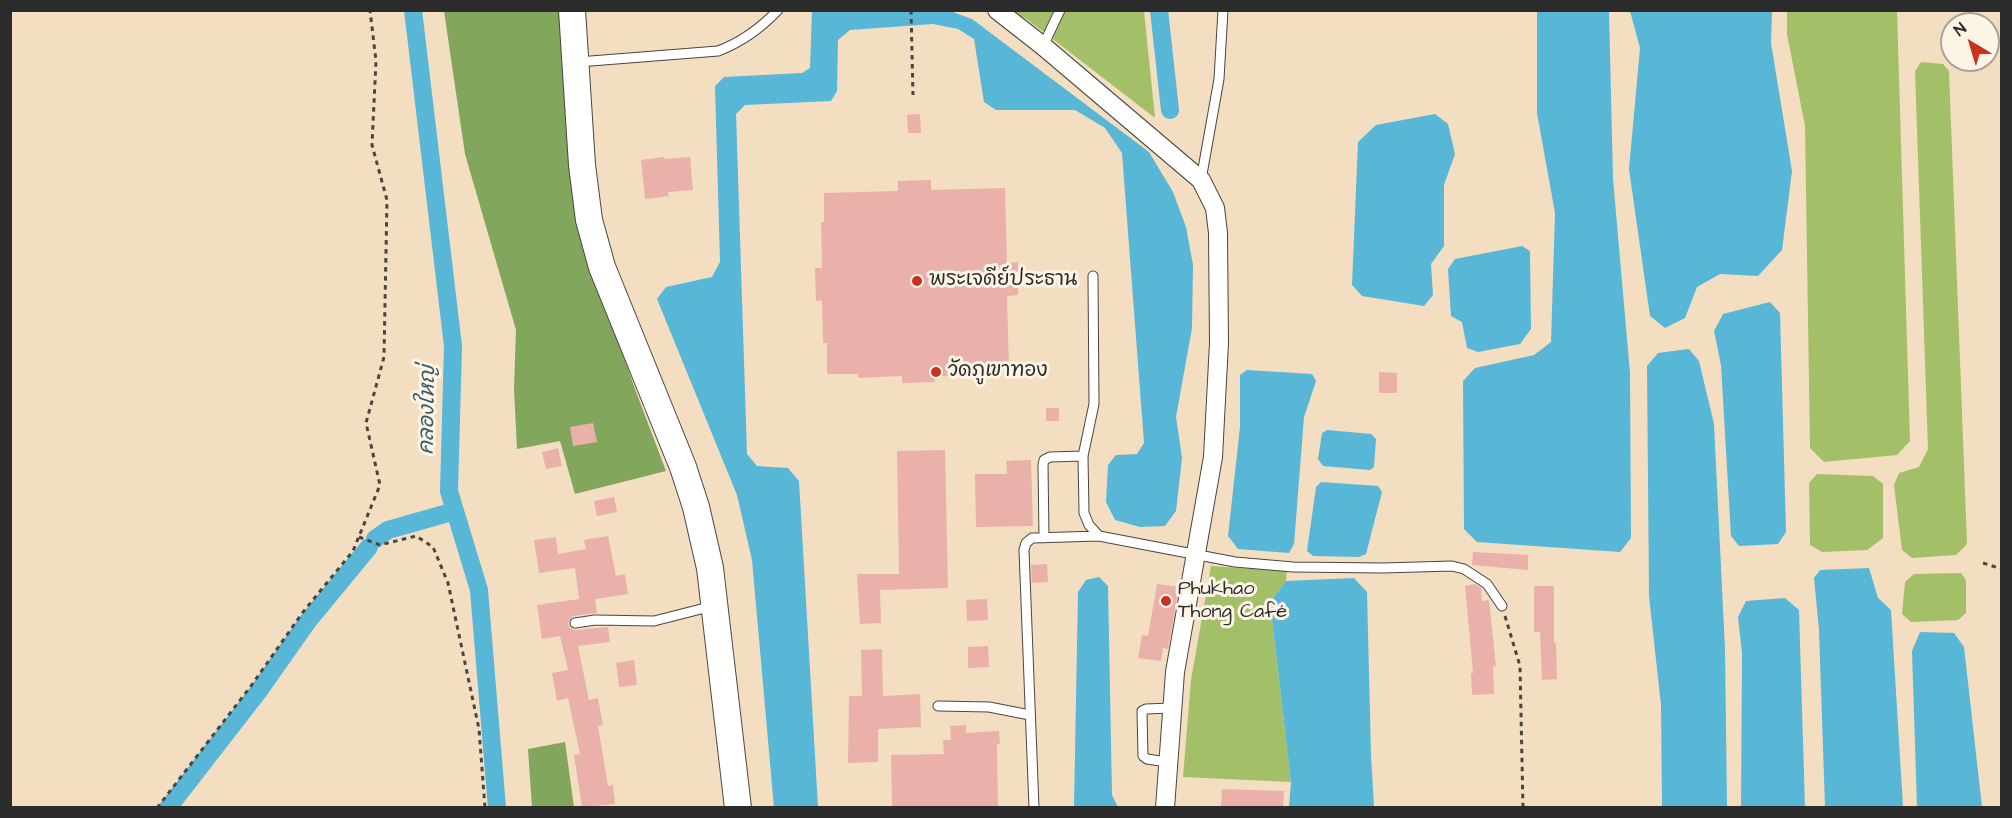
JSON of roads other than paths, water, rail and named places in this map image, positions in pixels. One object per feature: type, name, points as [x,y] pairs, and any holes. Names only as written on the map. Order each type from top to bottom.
[{"type":"street","points":[[572,10],[582,165],[589,220],[602,267],[683,467],[696,507],[710,568],[738,807]]},
{"type":"street","points":[[997,10],[1201,180],[1215,208],[1218,233],[1219,343],[1213,457],[1175,672],[1165,807]]},
{"type":"lane","points":[[574,62],[718,51],[734,45],[759,30],[778,10]]},
{"type":"lane","points":[[1043,46],[1060,10]]},
{"type":"lane","points":[[1201,180],[1220,79],[1223,10]]},
{"type":"lane","points":[[1093,276],[1094,404],[1083,456],[1084,513],[1089,525],[1099,536]]},
{"type":"lane","points":[[1044,538],[1042,465],[1044,460],[1050,457],[1083,456]]},
{"type":"lane","points":[[1034,807],[1024,550],[1026,543],[1032,538],[1099,536],[1235,562],[1293,567],[1452,566],[1464,569],[1487,584],[1502,606]]},
{"type":"lane","points":[[575,623],[595,620],[654,621],[715,606]]},
{"type":"lane","points":[[938,706],[989,707],[1030,715]]},
{"type":"lane","points":[[1167,762],[1147,759],[1143,756],[1142,711],[1171,708]]},
{"type":"water","points":[[812,11],[950,11],[972,19],[1149,152],[1173,192],[1186,227],[1193,265],[1192,328],[1176,417],[1182,458],[1176,511],[1165,526],[1140,527],[1115,520],[1106,502],[1108,465],[1116,455],[1137,454],[1144,443],[1122,153],[1105,128],[1075,110],[996,110],[984,102],[974,39],[958,29],[933,24],[850,30],[838,40],[837,91],[831,101],[745,105],[736,114],[747,454],[757,466],[788,468],[799,481],[818,807],[774,808],[752,560],[737,495],[657,299],[666,287],[712,277],[720,262],[715,86],[724,77],[802,73],[810,68]]},
{"type":"water","points":[[1537,11],[1609,11],[1613,179],[1630,373],[1631,538],[1620,552],[1477,542],[1464,529],[1463,381],[1475,368],[1534,355],[1551,342],[1555,213],[1537,113]]},
{"type":"water","points":[[1630,11],[1772,11],[1771,43],[1792,171],[1782,250],[1758,276],[1720,274],[1697,287],[1685,318],[1665,328],[1650,316],[1629,169],[1640,48]]},
{"type":"water","points":[[1435,114],[1448,124],[1455,154],[1444,185],[1444,246],[1431,264],[1433,295],[1424,306],[1362,296],[1352,285],[1358,142],[1376,125]]},
{"type":"water","points":[[1522,246],[1530,251],[1531,329],[1520,344],[1478,352],[1467,348],[1462,322],[1451,316],[1448,269],[1455,259]]},
{"type":"water","points":[[1770,302],[1780,313],[1786,532],[1778,544],[1739,546],[1731,536],[1721,365],[1714,331],[1723,314]]},
{"type":"water","points":[[1689,349],[1699,361],[1714,424],[1725,649],[1727,807],[1662,807],[1661,705],[1649,596],[1647,366],[1658,353]]},
{"type":"water","points":[[1247,370],[1312,374],[1316,381],[1304,417],[1294,544],[1289,553],[1238,549],[1228,536],[1240,427],[1240,375]]},
{"type":"water","points":[[1327,430],[1371,434],[1376,439],[1374,467],[1370,470],[1323,466],[1318,459],[1322,433]]},
{"type":"water","points":[[1321,482],[1378,486],[1382,492],[1366,554],[1359,557],[1313,556],[1307,551],[1316,487]]},
{"type":"water","points":[[1869,568],[1878,598],[1891,610],[1903,807],[1825,807],[1819,630],[1814,578],[1820,570]]},
{"type":"water","points":[[1099,577],[1108,586],[1112,795],[1118,807],[1074,807],[1078,592],[1086,580]]},
{"type":"water","points":[[1354,578],[1367,592],[1374,807],[1289,807],[1291,782],[1270,602],[1286,581]]},
{"type":"water","points":[[1785,598],[1799,610],[1805,807],[1741,807],[1742,653],[1738,617],[1746,601]]},
{"type":"water","points":[[1920,632],[1954,633],[1964,647],[1982,807],[1917,807],[1912,651]]},
{"type":"waterway","name":"คลองใหญ่","points":[[413,10],[453,346],[449,491],[479,590],[497,808]]},
{"type":"waterway","points":[[1159,10],[1170,110]]},
{"type":"waterway","points":[[375,539],[388,530],[455,511]]},
{"type":"waterway","points":[[168,808],[258,692],[308,621],[369,547]]},
{"type":"place","name":"พระเจดีย์ประธาน","points":[[917,281]]},
{"type":"place","name":"วัดภูเขาทอง","points":[[936,372]]},
{"type":"place","name":"Phukhao Thong Café","points":[[1166,601]]}]
